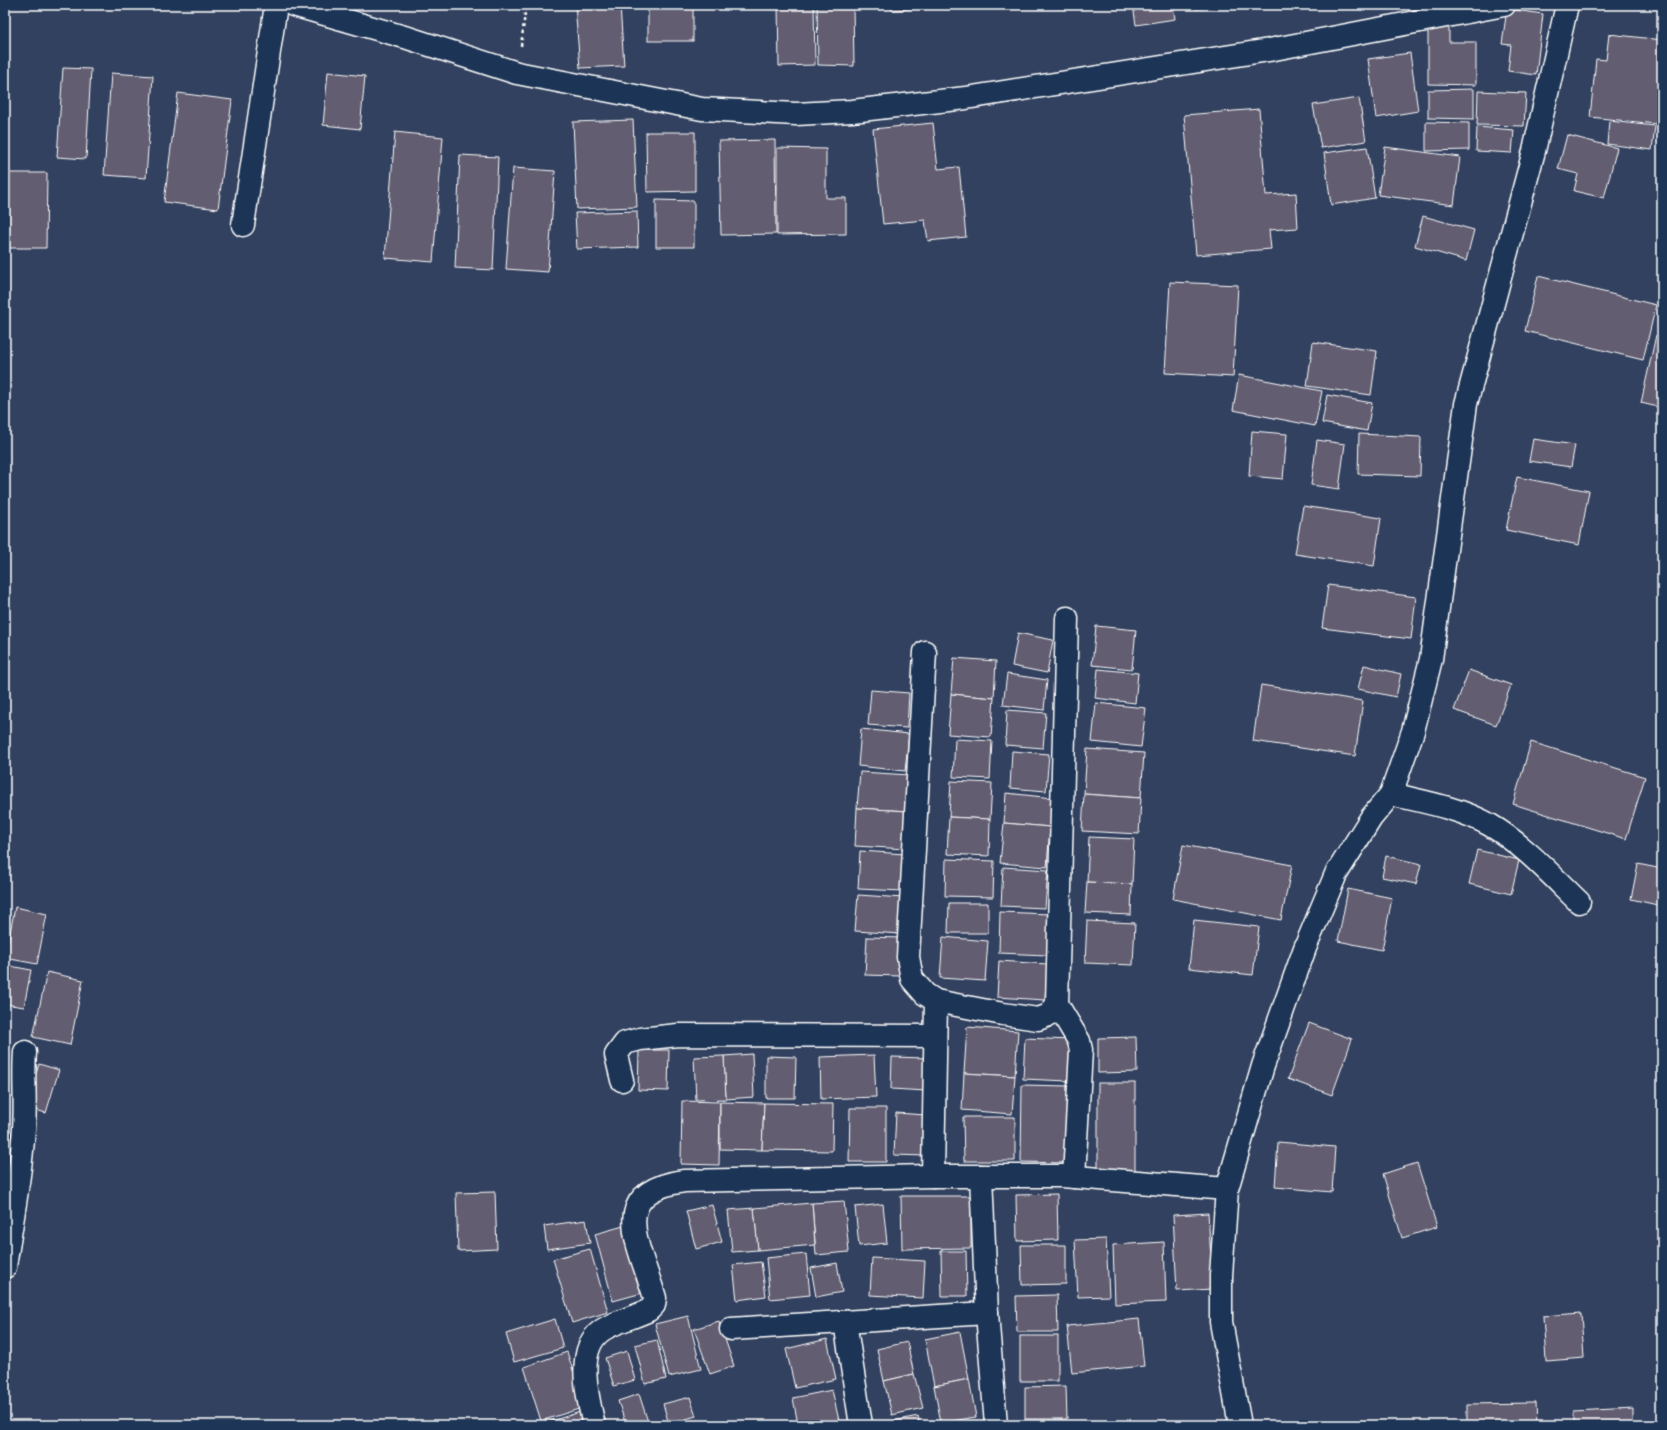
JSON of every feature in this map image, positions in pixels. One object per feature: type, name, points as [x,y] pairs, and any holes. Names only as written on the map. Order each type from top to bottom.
[{"type":"street","points":[[243,225],[276,5]]},
{"type":"street","points":[[293,5],[408,38],[517,73],[702,109],[796,114],[852,111],[966,98],[1269,50],[1504,5]]},
{"type":"street","points":[[1240,1425],[1221,1322],[1221,1275],[1227,1189],[1263,1066],[1307,942],[1336,874],[1371,818],[1391,794],[1413,731],[1431,659],[1466,404],[1534,151],[1567,5]]},
{"type":"street","points":[[1067,618],[1057,1004],[1079,1040],[1081,1050],[1074,1177]]},
{"type":"street","points":[[925,652],[908,957],[912,979],[925,994],[936,1001],[1003,1014],[1038,1019],[1049,1015],[1057,1004]]},
{"type":"street","points":[[1391,794],[1457,810],[1490,825],[1519,845],[1579,902]]},
{"type":"street","points":[[933,1176],[936,1001]]},
{"type":"street","points":[[622,1080],[616,1055],[625,1043],[640,1039],[714,1034],[935,1036]]},
{"type":"street","points":[[5,1266],[20,1179],[24,1126],[23,1074],[25,1052]]},
{"type":"street","points":[[594,1425],[585,1386],[587,1357],[592,1339],[602,1330],[649,1310],[654,1305],[656,1298],[633,1225],[635,1209],[646,1194],[665,1184],[684,1181],[981,1176],[1074,1177],[1227,1189]]},
{"type":"street","points":[[981,1176],[987,1313],[996,1425]]},
{"type":"street","points":[[731,1329],[987,1313]]},
{"type":"street","points":[[845,1322],[861,1425]]},
{"type":"path","points":[[517,73],[526,5]]},
{"type":"building","points":[[575,5],[620,5],[624,66],[580,68]]},
{"type":"building","points":[[648,5],[693,5],[693,41],[648,41]]},
{"type":"building","points":[[778,5],[814,5],[815,65],[779,66]]},
{"type":"building","points":[[817,5],[853,5],[854,66],[818,65]]},
{"type":"building","points":[[892,5],[954,5],[954,6],[892,10]]},
{"type":"building","points":[[1133,5],[1173,5],[1175,19],[1136,25]]},
{"type":"building","points":[[1195,5],[1225,5],[1196,9]]},
{"type":"building","points":[[1507,9],[1543,14],[1536,75],[1508,71],[1511,45],[1502,44]]},
{"type":"building","points":[[1428,24],[1449,25],[1449,42],[1476,42],[1476,85],[1428,84]]},
{"type":"building","points":[[1609,34],[1662,40],[1662,64],[1656,124],[1590,117],[1596,59],[1606,60]]},
{"type":"building","points":[[1410,53],[1418,111],[1376,118],[1368,59]]},
{"type":"building","points":[[63,68],[91,69],[86,159],[57,157]]},
{"type":"building","points":[[328,72],[365,76],[360,129],[323,125]]},
{"type":"building","points":[[111,73],[153,76],[146,178],[104,175]]},
{"type":"building","points":[[1662,88],[1662,131],[1657,130]]},
{"type":"building","points":[[1474,89],[1474,119],[1428,118],[1428,90]]},
{"type":"building","points":[[1478,91],[1526,93],[1524,126],[1477,125]]},
{"type":"building","points":[[178,93],[232,100],[218,209],[164,202]]},
{"type":"building","points":[[1359,98],[1366,141],[1321,148],[1313,105]]},
{"type":"building","points":[[1259,109],[1266,195],[1296,193],[1298,228],[1269,230],[1271,249],[1196,255],[1184,115]]},
{"type":"building","points":[[633,120],[637,207],[577,209],[573,122]]},
{"type":"building","points":[[1609,121],[1655,126],[1652,150],[1607,144]]},
{"type":"building","points":[[1426,122],[1469,123],[1469,150],[1426,151]]},
{"type":"building","points":[[933,123],[938,169],[959,167],[966,237],[928,241],[925,220],[883,224],[873,129]]},
{"type":"building","points":[[1477,127],[1514,130],[1512,153],[1476,151]]},
{"type":"building","points":[[395,132],[443,137],[433,262],[385,258]]},
{"type":"building","points":[[646,132],[695,132],[695,191],[647,192]]},
{"type":"building","points":[[1567,135],[1617,148],[1604,198],[1574,191],[1578,174],[1558,169]]},
{"type":"building","points":[[775,140],[776,234],[721,235],[719,141]]},
{"type":"building","points":[[1367,147],[1375,198],[1331,205],[1324,153]]},
{"type":"building","points":[[1385,147],[1460,157],[1454,205],[1378,195]]},
{"type":"building","points":[[777,148],[826,149],[826,198],[846,198],[846,234],[777,235]]},
{"type":"building","points":[[460,155],[498,157],[493,270],[455,268]]},
{"type":"building","points":[[513,168],[555,171],[548,272],[506,269]]},
{"type":"building","points":[[5,173],[47,173],[46,248],[5,248]]},
{"type":"building","points":[[656,200],[694,201],[694,247],[656,247]]},
{"type":"building","points":[[637,211],[638,247],[577,249],[575,213]]},
{"type":"building","points":[[1423,216],[1474,230],[1466,261],[1415,246]]},
{"type":"building","points":[[1538,276],[1656,305],[1643,360],[1525,331]]},
{"type":"building","points":[[1170,282],[1238,285],[1233,377],[1165,373]]},
{"type":"building","points":[[1656,335],[1662,337],[1662,408],[1641,403]]},
{"type":"building","points":[[1313,342],[1377,351],[1371,395],[1307,386]]},
{"type":"building","points":[[1239,375],[1322,391],[1315,426],[1233,410]]},
{"type":"building","points":[[1327,395],[1372,403],[1367,431],[1322,423]]},
{"type":"building","points":[[1252,431],[1287,434],[1283,479],[1249,476]]},
{"type":"building","points":[[1359,434],[1421,437],[1420,476],[1358,474]]},
{"type":"building","points":[[1533,439],[1575,445],[1571,467],[1529,461]]},
{"type":"building","points":[[1317,440],[1345,444],[1339,489],[1311,485]]},
{"type":"building","points":[[1517,477],[1589,491],[1579,545],[1506,530]]},
{"type":"building","points":[[1303,506],[1381,518],[1374,566],[1295,554]]},
{"type":"building","points":[[1328,585],[1416,597],[1411,639],[1322,628]]},
{"type":"building","points":[[1096,626],[1136,630],[1132,669],[1092,665]]},
{"type":"building","points":[[1018,633],[1053,640],[1047,673],[1012,666]]},
{"type":"building","points":[[954,658],[996,661],[994,698],[951,694]]},
{"type":"building","points":[[1364,665],[1401,674],[1396,697],[1358,689]]},
{"type":"building","points":[[1098,669],[1138,673],[1135,703],[1095,698]]},
{"type":"building","points":[[1469,670],[1511,685],[1496,725],[1454,710]]},
{"type":"building","points":[[1007,674],[1047,680],[1044,710],[1003,705]]},
{"type":"building","points":[[1261,685],[1363,701],[1355,756],[1253,741]]},
{"type":"building","points":[[871,690],[909,693],[907,728],[868,725]]},
{"type":"building","points":[[951,694],[994,698],[991,737],[948,734]]},
{"type":"building","points":[[1096,703],[1146,708],[1141,747],[1092,742]]},
{"type":"building","points":[[1007,710],[1046,713],[1043,748],[1005,745]]},
{"type":"building","points":[[861,729],[909,734],[905,771],[858,766]]},
{"type":"building","points":[[955,739],[992,741],[990,779],[953,777]]},
{"type":"building","points":[[1531,742],[1645,777],[1626,839],[1513,804]]},
{"type":"building","points":[[1087,749],[1144,753],[1141,798],[1084,794]]},
{"type":"building","points":[[1012,751],[1049,754],[1046,791],[1010,788]]},
{"type":"building","points":[[860,772],[910,775],[908,811],[857,808]]},
{"type":"building","points":[[951,781],[992,783],[990,819],[949,817]]},
{"type":"building","points":[[1006,793],[1053,798],[1050,827],[1004,823]]},
{"type":"building","points":[[1084,794],[1141,798],[1139,834],[1082,831]]},
{"type":"building","points":[[857,808],[908,811],[906,849],[855,846]]},
{"type":"building","points":[[949,817],[990,819],[989,856],[947,854]]},
{"type":"building","points":[[1004,823],[1050,827],[1047,867],[1000,863]]},
{"type":"building","points":[[1089,837],[1134,839],[1132,884],[1087,882]]},
{"type":"building","points":[[1183,845],[1292,865],[1281,920],[1173,899]]},
{"type":"building","points":[[1477,850],[1519,860],[1511,894],[1469,884]]},
{"type":"building","points":[[860,851],[905,854],[903,891],[858,889]]},
{"type":"building","points":[[1386,856],[1421,864],[1416,884],[1382,877]]},
{"type":"building","points":[[946,859],[994,861],[993,897],[945,896]]},
{"type":"building","points":[[1638,864],[1662,869],[1662,906],[1631,899]]},
{"type":"building","points":[[1003,867],[1048,870],[1045,908],[1001,906]]},
{"type":"building","points":[[1087,882],[1132,884],[1131,915],[1085,913]]},
{"type":"building","points":[[1348,889],[1392,898],[1382,950],[1338,941]]},
{"type":"building","points":[[858,895],[904,898],[901,934],[855,931]]},
{"type":"building","points":[[949,903],[988,903],[988,933],[948,933]]},
{"type":"building","points":[[15,907],[47,914],[37,964],[5,958]]},
{"type":"building","points":[[1000,912],[1049,914],[1047,955],[999,953]]},
{"type":"building","points":[[1194,920],[1259,927],[1253,975],[1189,968]]},
{"type":"building","points":[[1087,921],[1135,923],[1133,965],[1085,963]]},
{"type":"building","points":[[867,937],[902,938],[901,976],[865,975]]},
{"type":"building","points":[[943,937],[988,941],[985,981],[940,978]]},
{"type":"building","points":[[999,961],[1047,964],[1045,1000],[997,997]]},
{"type":"building","points":[[5,965],[31,970],[24,1007],[5,1004]]},
{"type":"building","points":[[47,972],[83,980],[70,1045],[33,1037]]},
{"type":"building","points":[[1309,1023],[1352,1039],[1332,1095],[1288,1079]]},
{"type":"building","points":[[967,1027],[1018,1031],[1015,1076],[964,1073]]},
{"type":"building","points":[[1136,1037],[1137,1072],[1098,1073],[1098,1038]]},
{"type":"building","points":[[1025,1038],[1070,1040],[1069,1081],[1023,1079]]},
{"type":"building","points":[[639,1050],[669,1050],[668,1091],[638,1090]]},
{"type":"building","points":[[752,1054],[754,1097],[726,1099],[724,1056]]},
{"type":"building","points":[[874,1055],[876,1097],[821,1099],[820,1057]]},
{"type":"building","points":[[724,1056],[726,1099],[696,1100],[694,1057]]},
{"type":"building","points":[[766,1056],[796,1057],[795,1098],[766,1098]]},
{"type":"building","points":[[892,1057],[927,1058],[926,1091],[891,1089]]},
{"type":"building","points":[[39,1064],[59,1070],[46,1113],[26,1107]]},
{"type":"building","points":[[964,1073],[1015,1076],[1012,1114],[962,1110]]},
{"type":"building","points":[[1098,1083],[1135,1083],[1135,1174],[1098,1174]]},
{"type":"building","points":[[1022,1085],[1068,1086],[1066,1163],[1021,1162]]},
{"type":"building","points":[[682,1101],[720,1102],[719,1165],[681,1164]]},
{"type":"building","points":[[720,1102],[764,1103],[762,1150],[720,1149]]},
{"type":"building","points":[[764,1103],[833,1104],[832,1151],[762,1150]]},
{"type":"building","points":[[850,1108],[886,1108],[886,1162],[849,1162]]},
{"type":"building","points":[[896,1113],[926,1115],[925,1156],[894,1155]]},
{"type":"building","points":[[963,1117],[1015,1117],[1015,1161],[964,1161]]},
{"type":"building","points":[[1278,1142],[1335,1147],[1332,1192],[1275,1187]]},
{"type":"building","points":[[1417,1163],[1437,1227],[1402,1238],[1383,1174]]},
{"type":"building","points":[[495,1192],[497,1249],[458,1251],[456,1193]]},
{"type":"building","points":[[1057,1194],[1058,1240],[1017,1241],[1016,1195]]},
{"type":"building","points":[[901,1196],[971,1196],[971,1248],[902,1249]]},
{"type":"building","points":[[844,1201],[849,1252],[816,1255],[812,1203]]},
{"type":"building","points":[[812,1203],[815,1245],[758,1250],[754,1208]]},
{"type":"building","points":[[883,1204],[887,1243],[859,1246],[855,1207]]},
{"type":"building","points":[[712,1205],[722,1242],[696,1249],[686,1211]]},
{"type":"building","points":[[754,1208],[758,1250],[732,1252],[728,1210]]},
{"type":"building","points":[[1208,1213],[1213,1289],[1177,1291],[1173,1215]]},
{"type":"building","points":[[586,1220],[590,1243],[547,1249],[544,1226]]},
{"type":"building","points":[[627,1225],[646,1292],[613,1301],[595,1234]]},
{"type":"building","points":[[1106,1239],[1109,1296],[1078,1297],[1075,1240]]},
{"type":"building","points":[[1164,1242],[1166,1302],[1115,1304],[1113,1245]]},
{"type":"building","points":[[1021,1245],[1066,1245],[1066,1284],[1022,1285]]},
{"type":"building","points":[[590,1249],[608,1312],[572,1323],[553,1259]]},
{"type":"building","points":[[941,1251],[966,1251],[967,1296],[942,1296]]},
{"type":"building","points":[[806,1254],[810,1295],[770,1299],[766,1258]]},
{"type":"building","points":[[872,1258],[925,1261],[923,1298],[870,1295]]},
{"type":"building","points":[[761,1262],[766,1296],[737,1300],[733,1265]]},
{"type":"building","points":[[837,1263],[842,1292],[816,1297],[811,1268]]},
{"type":"building","points":[[1057,1295],[1058,1332],[1017,1332],[1016,1296]]},
{"type":"building","points":[[1581,1313],[1584,1358],[1546,1361],[1543,1316]]},
{"type":"building","points":[[688,1316],[701,1369],[669,1377],[655,1324]]},
{"type":"building","points":[[555,1319],[563,1348],[514,1362],[506,1334]]},
{"type":"building","points":[[1139,1319],[1144,1366],[1072,1373],[1067,1326]]},
{"type":"building","points":[[719,1321],[734,1366],[710,1374],[694,1329]]},
{"type":"building","points":[[960,1332],[969,1379],[934,1386],[925,1339]]},
{"type":"building","points":[[1020,1336],[1058,1336],[1058,1381],[1020,1381]]},
{"type":"building","points":[[827,1339],[836,1379],[795,1388],[786,1349]]},
{"type":"building","points":[[657,1340],[666,1379],[645,1384],[635,1345]]},
{"type":"building","points":[[907,1342],[914,1374],[884,1381],[877,1349]]},
{"type":"building","points":[[627,1351],[635,1380],[614,1386],[605,1358]]},
{"type":"building","points":[[567,1352],[585,1407],[541,1421],[524,1367]]},
{"type":"building","points":[[914,1374],[923,1408],[892,1415],[884,1381]]},
{"type":"building","points":[[969,1379],[976,1417],[941,1423],[934,1386]]},
{"type":"building","points":[[1066,1386],[1067,1419],[1025,1419],[1025,1387]]},
{"type":"building","points":[[832,1390],[840,1425],[798,1425],[793,1398]]},
{"type":"building","points":[[639,1394],[649,1425],[626,1425],[618,1401]]},
{"type":"building","points":[[690,1397],[696,1416],[669,1424],[663,1404]]},
{"type":"building","points":[[1535,1403],[1536,1425],[1467,1425],[1467,1404]]},
{"type":"building","points":[[1633,1408],[1633,1425],[1574,1425],[1574,1411]]},
{"type":"building","points":[[580,1412],[584,1425],[542,1425],[542,1424]]},
{"type":"building","points":[[918,1416],[920,1425],[885,1425],[884,1423]]}]
